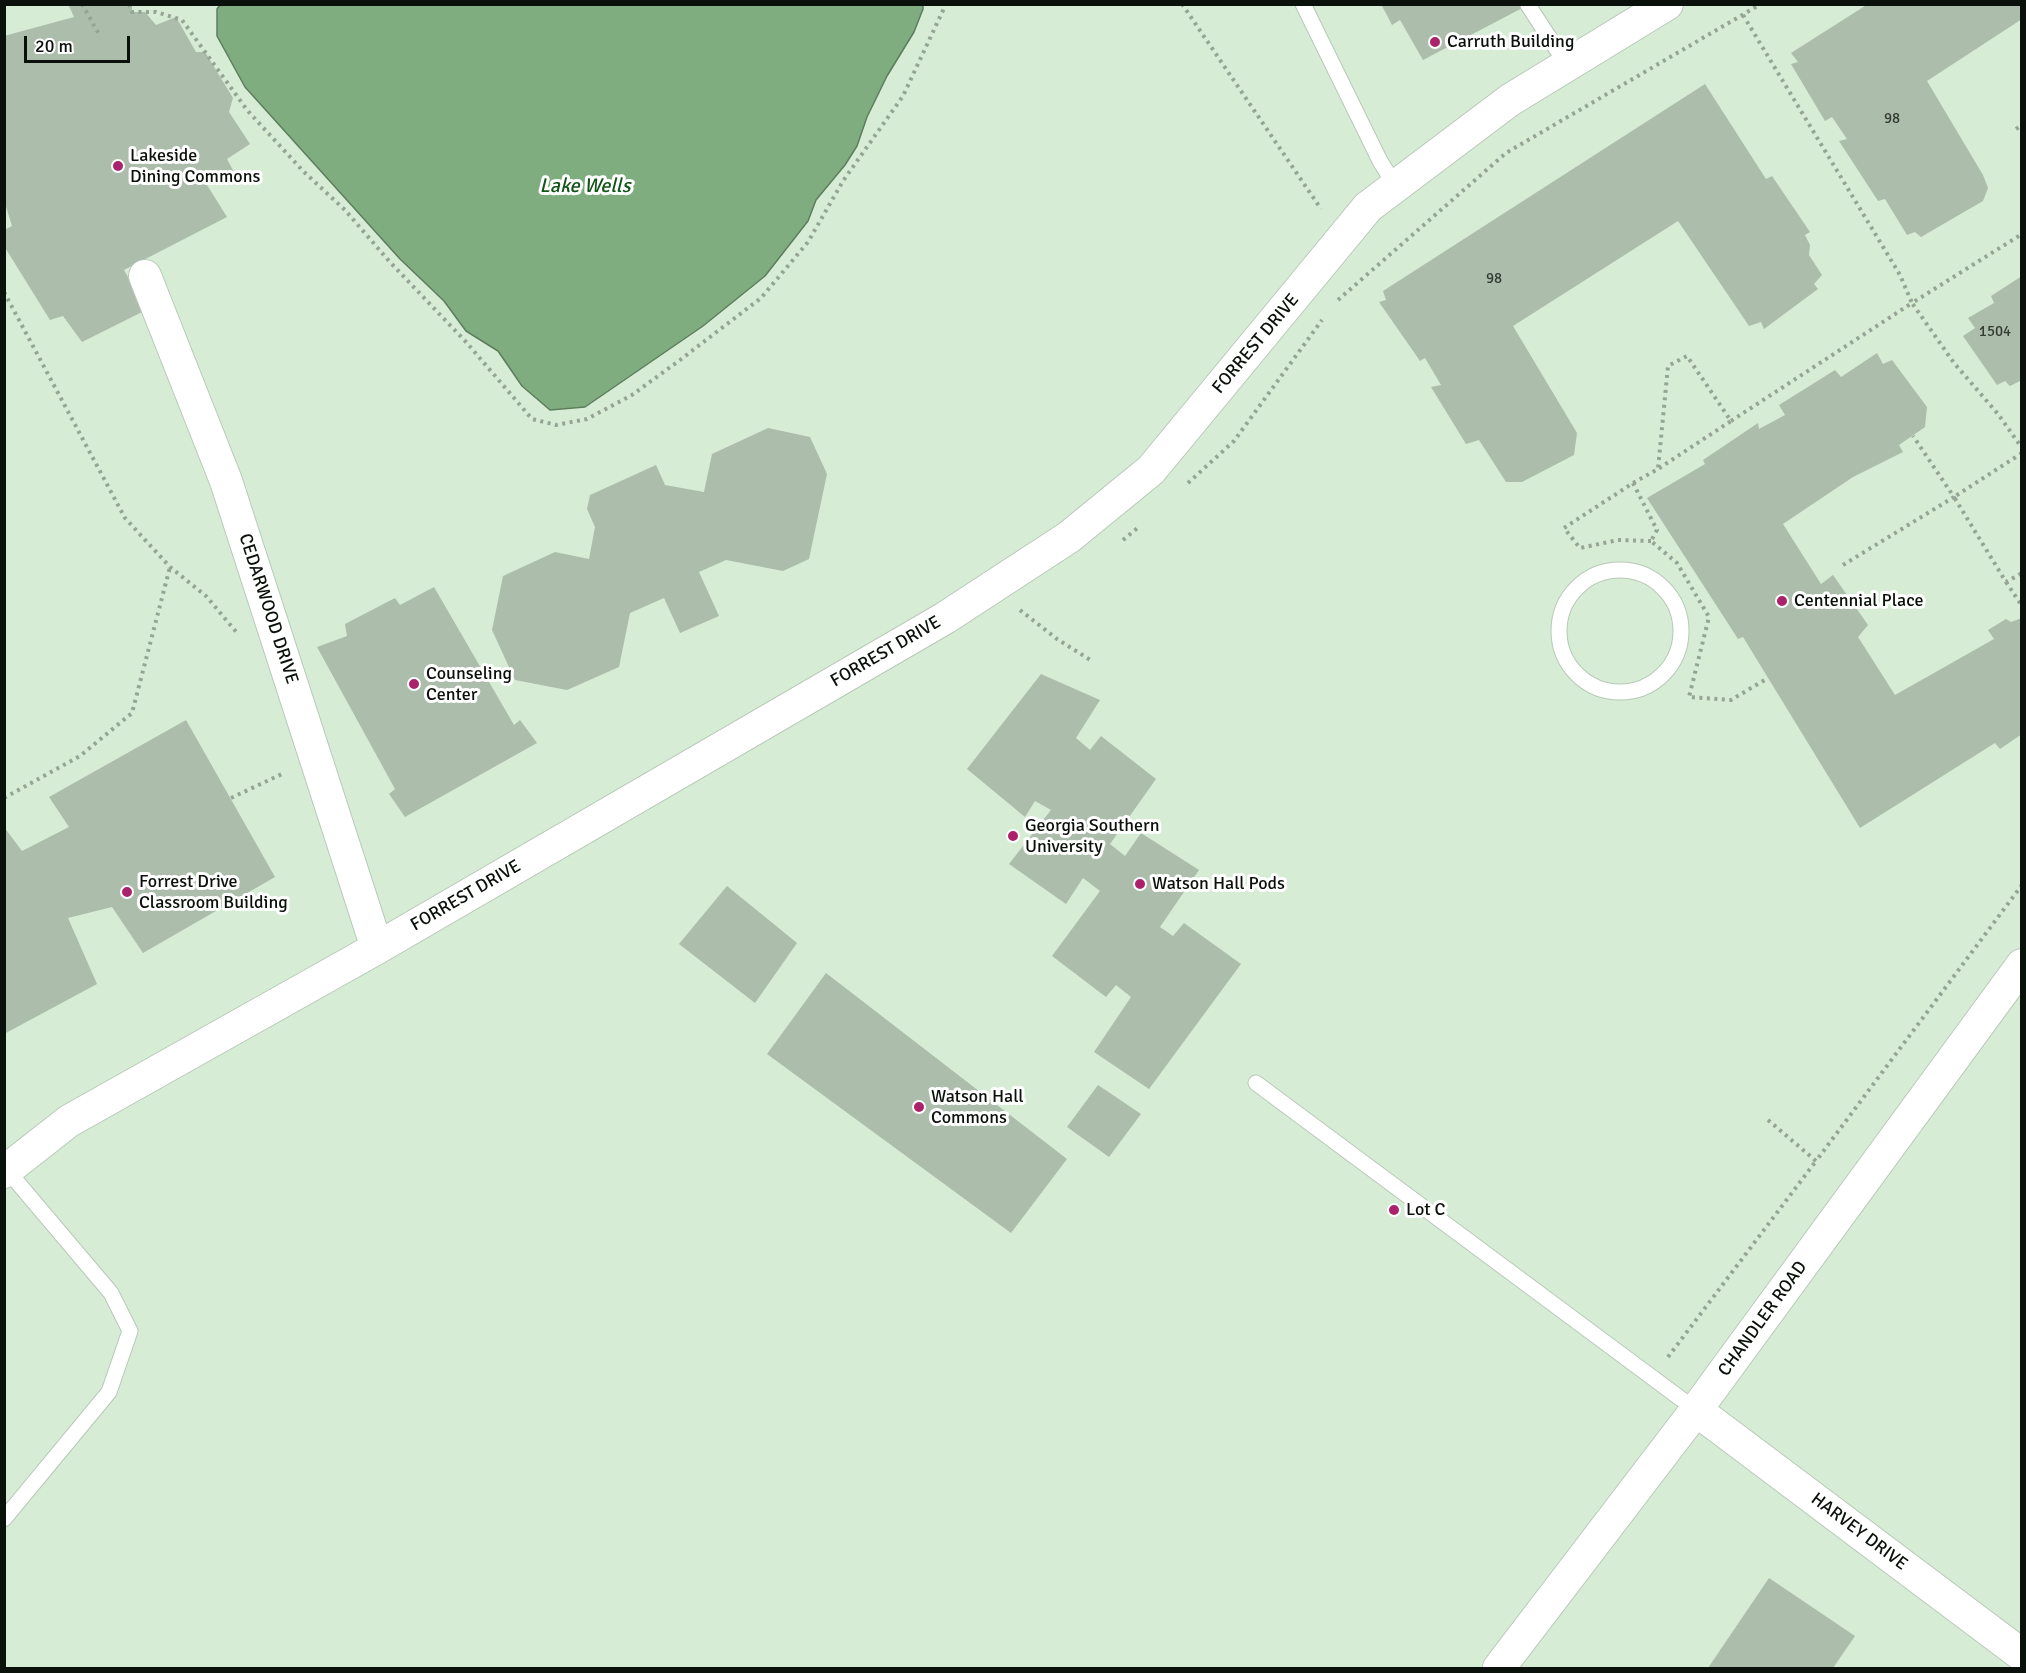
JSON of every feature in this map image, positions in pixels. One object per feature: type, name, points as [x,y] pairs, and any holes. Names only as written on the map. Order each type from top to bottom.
[{"type":"street","name":"FORREST DRIVE","points":[[6,1171],[69,1121],[377,948],[945,618],[1069,537],[1151,470],[1368,207],[1510,100],[1667,4]]},
{"type":"street","name":"CEDARWOOD DRIVE","points":[[145,276],[226,481],[377,948]]},
{"type":"street","name":"CHANDLER ROAD","points":[[1499,1668],[1696,1410],[2022,965]]},
{"type":"street","name":"HARVEY DRIVE","points":[[1696,1410],[2022,1654]]},
{"type":"lane","points":[[1303,4],[1380,161],[1396,187]]},
{"type":"lane","points":[[1528,5],[1567,65]]},
{"type":"lane","points":[[1612,570],[1636,572],[1657,583],[1673,600],[1681,623],[1679,647],[1668,668],[1650,684],[1628,692],[1604,690],[1582,680],[1566,662],[1558,639],[1560,615],[1571,594],[1589,578],[1612,570]]},
{"type":"lane","points":[[1256,1083],[1696,1410]]},
{"type":"lane","points":[[4,1519],[109,1392],[130,1331],[111,1293],[6,1171]]},
{"type":"path","points":[[82,4],[100,36]]},
{"type":"path","points":[[129,4],[132,12],[156,12],[182,20],[247,110],[295,162],[345,210],[466,342],[532,419],[556,425],[587,418],[632,395],[761,298],[808,242],[843,181],[903,96],[946,4]]},
{"type":"path","points":[[1336,303],[1506,153],[1761,4]]},
{"type":"path","points":[[1182,5],[1320,209]]},
{"type":"path","points":[[1743,15],[1900,275],[1912,303],[1954,363],[1998,414],[2022,448]]},
{"type":"path","points":[[2016,129],[2022,125]]},
{"type":"path","points":[[1768,678],[1731,700],[1689,697],[1709,617],[1677,563],[1651,541],[1618,540],[1580,548],[1564,528],[2022,234]]},
{"type":"path","points":[[4,292],[125,518],[170,567],[206,596],[242,639]]},
{"type":"path","points":[[1182,488],[1234,441],[1329,312]]},
{"type":"path","points":[[1658,469],[1668,366],[1687,356],[1731,421]]},
{"type":"path","points":[[1913,436],[2022,606]]},
{"type":"path","points":[[1843,565],[2022,453]]},
{"type":"path","points":[[1633,483],[1657,530],[1651,541]]},
{"type":"path","points":[[1122,541],[1148,519]]},
{"type":"path","points":[[4,798],[80,756],[132,713],[170,567]]},
{"type":"path","points":[[2006,582],[2022,573]]},
{"type":"path","points":[[1028,603],[1018,609],[1057,639],[1092,661]]},
{"type":"path","points":[[231,798],[285,774],[282,763]]},
{"type":"path","points":[[1662,1366],[2022,885]]},
{"type":"path","points":[[1768,1120],[1816,1161]]},
{"type":"shaded area","name":"Georgia Southern University","points":[[5,5],[2021,5],[2021,1668],[5,1668]]},
{"type":"water","name":"Lake Wells","points":[[923,4],[923,9],[914,32],[887,76],[867,117],[857,146],[845,165],[816,200],[808,221],[765,276],[703,326],[585,407],[550,410],[522,386],[498,351],[466,331],[444,301],[400,259],[245,87],[217,36],[217,9],[220,5]]},
{"type":"building","name":"Lakeside Dining Commons","points":[[68,4],[132,4],[132,12],[145,12],[156,25],[176,17],[196,52],[205,52],[233,98],[229,112],[250,144],[227,159],[235,174],[207,185],[227,217],[124,270],[146,310],[82,342],[63,316],[50,320],[4,246],[4,230],[12,226],[4,200],[4,36],[74,17]]},
{"type":"building","name":"Carruth Building","points":[[1381,4],[1530,4],[1423,60],[1400,20],[1392,25]]},
{"type":"building","points":[[1868,4],[2022,4],[2022,19],[1927,81],[1983,175],[1988,188],[1983,201],[1921,237],[1915,232],[1907,235],[1885,199],[1878,201],[1839,141],[1847,139],[1832,117],[1825,121],[1791,64],[1798,62],[1791,53]]},
{"type":"building","points":[[1705,84],[1766,179],[1772,176],[1810,232],[1805,235],[1810,245],[1809,255],[1822,275],[1814,284],[1818,289],[1764,329],[1761,322],[1749,326],[1678,221],[1513,326],[1577,433],[1574,455],[1522,482],[1506,482],[1479,440],[1466,444],[1431,387],[1441,385],[1425,358],[1420,361],[1379,302],[1386,300],[1383,291]]},
{"type":"building","points":[[2022,276],[2022,380],[2010,386],[2005,381],[1997,385],[1963,336],[1975,328],[1968,318],[1994,303],[1991,296]]},
{"type":"building","name":"Centennial Place","points":[[1877,353],[1883,364],[1892,360],[1927,407],[1925,427],[1899,445],[1903,452],[1853,477],[1783,524],[1821,584],[1833,575],[1868,625],[1858,637],[1895,695],[1994,639],[1988,630],[2006,619],[2011,622],[2022,618],[2022,734],[2000,749],[1995,743],[1860,828],[1743,637],[1738,639],[1647,498],[1705,464],[1703,460],[1758,423],[1759,429],[1785,415],[1779,405],[1835,370],[1841,377]]},
{"type":"building","points":[[768,428],[810,437],[827,474],[809,559],[783,571],[726,560],[699,572],[719,616],[680,633],[664,598],[630,613],[619,667],[567,690],[515,680],[492,630],[503,576],[555,552],[589,559],[595,527],[587,509],[590,495],[656,465],[665,485],[704,492],[712,454]]},
{"type":"building","name":"Counseling Center","points":[[434,587],[514,725],[520,720],[537,743],[405,817],[389,794],[395,789],[317,647],[347,636],[345,624],[395,598],[400,605]]},
{"type":"building","name":"Watson Hall Pods","points":[[1041,674],[1100,700],[1076,738],[1090,750],[1101,736],[1156,779],[1110,844],[1125,856],[1141,833],[1199,870],[1160,927],[1173,936],[1184,923],[1241,964],[1149,1089],[1094,1052],[1131,997],[1116,985],[1106,997],[1052,956],[1100,891],[1083,878],[1066,904],[1009,864],[1051,810],[1035,801],[1025,817],[967,769]]},
{"type":"building","name":"Forrest Drive Classroom Building","points":[[186,720],[275,877],[143,953],[112,907],[68,918],[97,984],[4,1034],[4,827],[22,851],[69,827],[49,797]]},
{"type":"building","points":[[727,886],[797,943],[755,1003],[679,944]]},
{"type":"building","name":"Watson Hall Commons","points":[[826,973],[1067,1159],[1011,1233],[767,1054]]},
{"type":"building","points":[[1098,1085],[1141,1114],[1109,1157],[1067,1127]]},
{"type":"building","points":[[1769,1578],[1855,1636],[1833,1668],[1708,1668]]},
{"type":"place","name":"Carruth Building","points":[[1435,42]]},
{"type":"place","name":"Lakeside Dining Commons","points":[[118,166]]},
{"type":"place","name":"Centennial Place","points":[[1782,601]]},
{"type":"place","name":"Counseling Center","points":[[414,684]]},
{"type":"place","name":"Georgia Southern University","points":[[1013,836]]},
{"type":"place","name":"Watson Hall Pods","points":[[1140,884]]},
{"type":"place","name":"Forrest Drive Classroom Building","points":[[127,892]]},
{"type":"place","name":"Watson Hall Commons","points":[[919,1107]]},
{"type":"place","name":"Lot C","points":[[1394,1210]]}]
